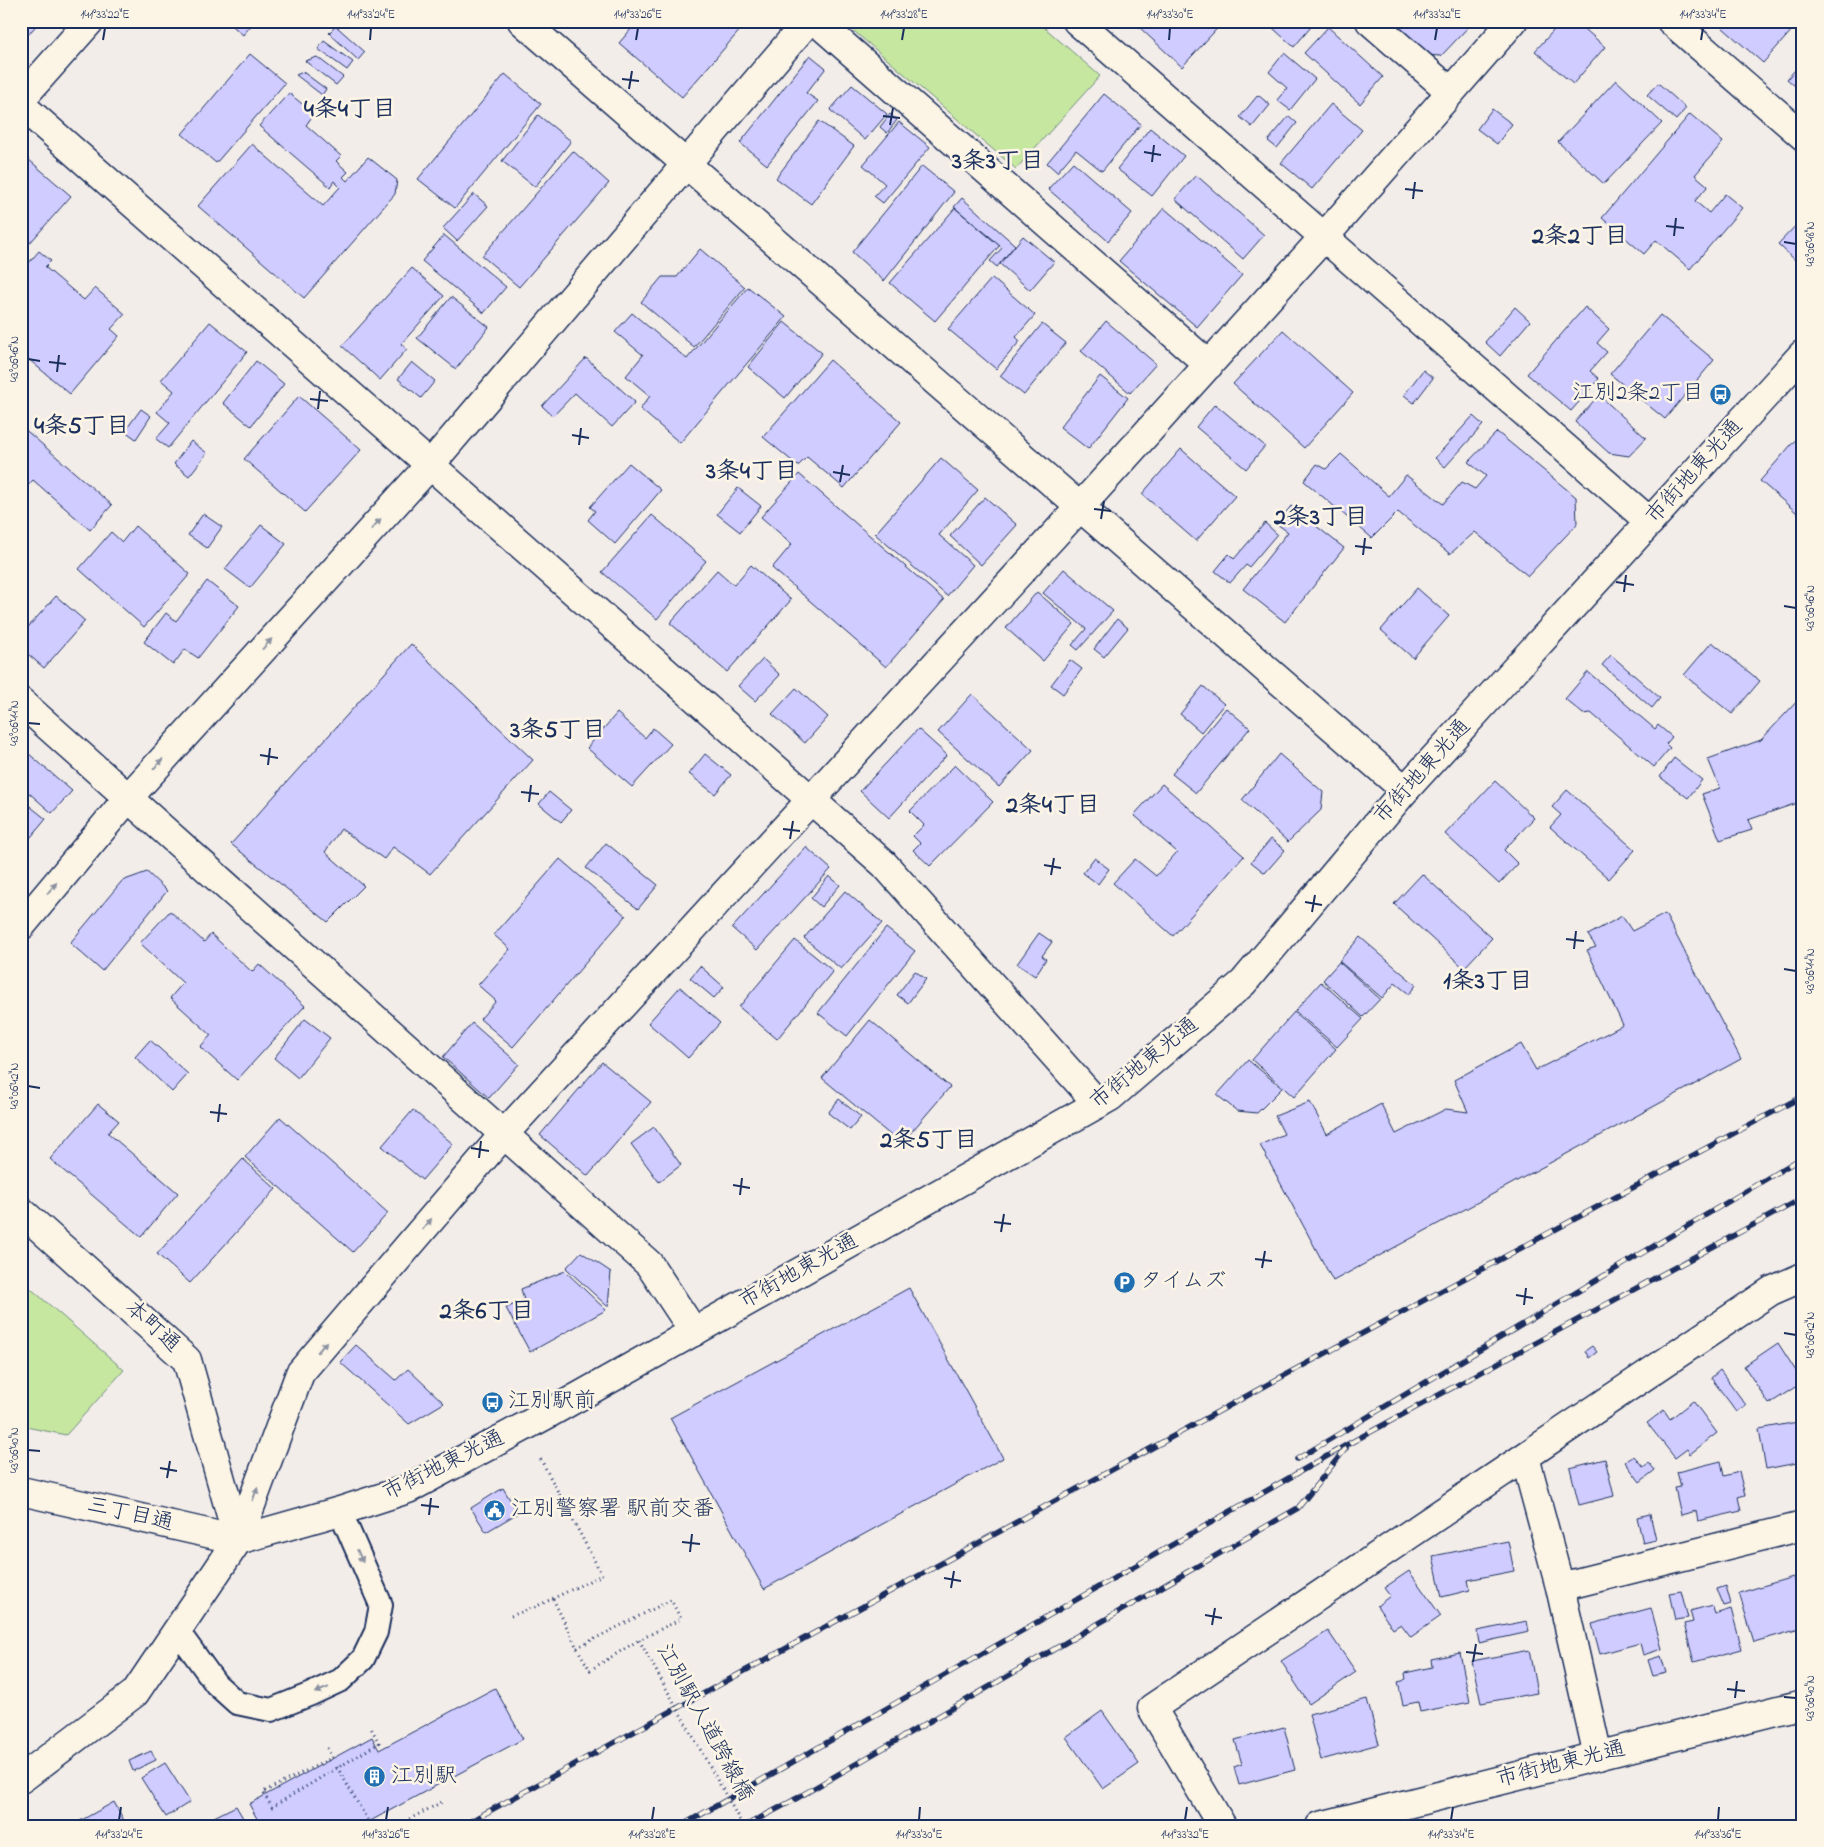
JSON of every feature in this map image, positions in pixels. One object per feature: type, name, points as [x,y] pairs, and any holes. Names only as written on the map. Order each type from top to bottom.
[{"type":"street","points":[[21,99],[90,21]]},
{"type":"street","points":[[522,21],[1406,790]]},
{"type":"street","points":[[21,926],[128,798],[430,464],[808,21]]},
{"type":"street","points":[[816,21],[1209,364]]},
{"type":"street","points":[[1077,21],[1650,522]]},
{"type":"street","points":[[1370,21],[1451,92]]},
{"type":"street","points":[[21,1779],[134,1693],[238,1540],[300,1373],[504,1134],[1080,507],[1324,237],[1513,21]]},
{"type":"street","points":[[1671,21],[1803,136]]},
{"type":"street","points":[[21,105],[884,864],[1098,1104]]},
{"type":"street","name":"市街地東光通","points":[[238,1540],[340,1511],[408,1489],[538,1420],[1110,1097],[1243,982],[1406,790],[1803,354]]},
{"type":"street","points":[[21,702],[649,1264],[694,1332]]},
{"type":"street","name":"本町通","points":[[21,1211],[187,1360],[238,1540]]},
{"type":"street","points":[[1222,1826],[1152,1708],[1771,1291],[1803,1277]]},
{"type":"street","points":[[1525,1457],[1560,1587],[1598,1756]]},
{"type":"street","name":"三丁目通","points":[[21,1491],[238,1540]]},
{"type":"street","points":[[1560,1587],[1803,1526]]},
{"type":"street","name":"市街地東光通","points":[[1320,1826],[1803,1704]]},
{"type":"lane","points":[[177,1630],[216,1684],[237,1703],[271,1710],[341,1680],[363,1658],[376,1632],[381,1605],[340,1511]]},
{"type":"path","points":[[511,1616],[553,1599],[602,1575],[539,1458]]},
{"type":"path","points":[[553,1599],[590,1670],[639,1640]]},
{"type":"path","name":"江別駅人道跨線橋","points":[[577,1648],[671,1600],[681,1619],[639,1640],[742,1826]]},
{"type":"path","points":[[327,1748],[332,1758],[263,1792],[272,1807],[379,1743],[370,1726]]},
{"type":"path","points":[[337,1767],[371,1826]]},
{"type":"path","points":[[396,1826],[444,1801]]},
{"type":"green space","points":[[842,21],[1037,21],[1100,76],[1016,169]]},
{"type":"green space","points":[[21,1280],[124,1370],[66,1435],[21,1426]]},
{"type":"building","points":[[21,21],[40,21],[21,43]]},
{"type":"building","points":[[227,21],[255,21],[243,35]]},
{"type":"building","points":[[638,21],[748,21],[682,97],[619,43]]},
{"type":"building","points":[[1145,21],[1224,21],[1182,67],[1139,27]]},
{"type":"building","points":[[1265,21],[1316,21],[1294,47]]},
{"type":"building","points":[[1387,21],[1474,21],[1441,56],[1425,55]]},
{"type":"building","points":[[1562,21],[1576,21],[1605,47],[1573,84],[1535,51]]},
{"type":"building","points":[[1715,21],[1800,21],[1763,63]]},
{"type":"building","points":[[336,26],[365,52],[358,60],[329,33]]},
{"type":"building","points":[[1328,27],[1383,77],[1360,104],[1304,53]]},
{"type":"building","points":[[324,41],[353,62],[347,70],[318,49]]},
{"type":"building","points":[[1284,53],[1315,79],[1290,110],[1277,100],[1287,88],[1269,72]]},
{"type":"building","points":[[250,54],[285,83],[216,163],[182,134]]},
{"type":"building","points":[[810,55],[826,68],[806,93],[818,101],[767,165],[740,143]]},
{"type":"building","points":[[317,57],[343,77],[336,85],[305,61]]},
{"type":"building","points":[[1803,61],[1803,93],[1787,79]]},
{"type":"building","points":[[303,72],[326,89],[322,95],[296,75]]},
{"type":"building","points":[[505,74],[541,104],[455,208],[418,179]]},
{"type":"building","points":[[1616,80],[1662,123],[1604,184],[1558,142]]},
{"type":"building","points":[[1658,83],[1686,108],[1676,120],[1647,95]]},
{"type":"building","points":[[852,85],[887,114],[865,140],[830,110]]},
{"type":"building","points":[[289,93],[314,114],[306,125],[341,156],[336,161],[348,172],[343,177],[347,181],[368,157],[397,180],[395,194],[304,298],[198,206],[252,144],[323,206],[340,187],[334,181],[330,187],[259,126]]},
{"type":"building","points":[[1104,94],[1141,124],[1102,171],[1076,150],[1057,172],[1047,163]]},
{"type":"building","points":[[1258,95],[1270,105],[1252,127],[1240,117]]},
{"type":"building","points":[[1331,104],[1362,130],[1312,189],[1281,163]]},
{"type":"building","points":[[1492,109],[1512,124],[1497,144],[1477,129]]},
{"type":"building","points":[[890,114],[897,120],[887,133],[880,127]]},
{"type":"building","points":[[1690,114],[1723,142],[1695,175],[1708,186],[1695,201],[1709,213],[1725,194],[1742,208],[1690,269],[1656,240],[1644,254],[1602,218]]},
{"type":"building","points":[[538,115],[571,141],[535,187],[502,161]]},
{"type":"building","points":[[1289,116],[1297,123],[1277,148],[1268,141]]},
{"type":"building","points":[[819,121],[854,146],[811,204],[776,178]]},
{"type":"building","points":[[899,122],[930,147],[883,203],[874,196],[885,184],[863,165]]},
{"type":"building","points":[[1150,128],[1184,156],[1152,196],[1117,169]]},
{"type":"building","points":[[573,151],[609,183],[519,287],[482,256]]},
{"type":"building","points":[[21,153],[71,196],[22,252],[21,252]]},
{"type":"building","points":[[1073,162],[1132,213],[1108,241],[1048,189]]},
{"type":"building","points":[[922,166],[954,192],[884,281],[852,252]]},
{"type":"building","points":[[1196,175],[1264,235],[1243,259],[1175,199]]},
{"type":"building","points":[[474,194],[488,206],[457,241],[443,228]]},
{"type":"building","points":[[962,198],[1015,245],[997,267],[990,261],[1002,248],[954,207]]},
{"type":"building","points":[[955,208],[1000,245],[935,321],[890,283]]},
{"type":"building","points":[[1164,208],[1242,275],[1197,327],[1119,261]]},
{"type":"building","points":[[1802,219],[1803,255],[1797,262],[1778,244]]},
{"type":"building","points":[[444,235],[506,287],[484,313],[422,261]]},
{"type":"building","points":[[1023,236],[1054,262],[1030,290],[1000,264]]},
{"type":"building","points":[[700,249],[745,287],[694,347],[641,302],[662,277],[677,277]]},
{"type":"building","points":[[39,251],[51,261],[45,267],[84,300],[95,288],[125,314],[111,329],[119,336],[70,394],[21,353],[21,272]]},
{"type":"building","points":[[412,268],[444,296],[401,344],[407,349],[380,380],[342,346]]},
{"type":"building","points":[[992,278],[1035,315],[1016,337],[1020,341],[996,369],[948,329]]},
{"type":"building","points":[[748,287],[786,317],[680,443],[640,409],[650,396],[626,376],[643,355],[615,332],[632,313],[687,359]]},
{"type":"building","points":[[451,297],[489,327],[456,369],[417,338]]},
{"type":"building","points":[[1515,307],[1530,321],[1500,356],[1485,342]]},
{"type":"building","points":[[1585,307],[1609,329],[1597,343],[1607,352],[1590,371],[1599,379],[1571,411],[1527,374]]},
{"type":"building","points":[[1660,315],[1714,360],[1665,419],[1610,374]]},
{"type":"building","points":[[1106,321],[1156,364],[1130,393],[1081,351]]},
{"type":"building","points":[[210,322],[247,352],[168,448],[156,439],[170,423],[157,412],[174,391],[161,380]]},
{"type":"building","points":[[784,322],[822,353],[785,398],[748,367]]},
{"type":"building","points":[[1042,324],[1066,343],[1024,395],[1000,376]]},
{"type":"building","points":[[1283,330],[1353,393],[1304,448],[1233,384]]},
{"type":"building","points":[[586,358],[635,402],[612,427],[575,393],[553,416],[542,406]]},
{"type":"building","points":[[830,360],[901,422],[844,488],[807,457],[798,466],[763,437]]},
{"type":"building","points":[[256,361],[284,384],[251,426],[223,403]]},
{"type":"building","points":[[412,362],[435,381],[421,398],[398,379]]},
{"type":"building","points":[[1423,370],[1433,378],[1414,403],[1404,395]]},
{"type":"building","points":[[1100,376],[1128,398],[1088,449],[1060,427]]},
{"type":"building","points":[[1599,395],[1646,438],[1629,456],[1609,453],[1575,422]]},
{"type":"building","points":[[299,396],[361,450],[305,512],[244,459]]},
{"type":"building","points":[[1215,404],[1265,446],[1246,469],[1196,427]]},
{"type":"building","points":[[141,409],[151,416],[136,439],[125,431]]},
{"type":"building","points":[[1473,416],[1483,425],[1445,467],[1435,458]]},
{"type":"building","points":[[21,426],[112,505],[90,530],[33,480],[21,493]]},
{"type":"building","points":[[1803,431],[1803,518],[1760,481]]},
{"type":"building","points":[[1497,432],[1576,497],[1577,524],[1528,576],[1475,532],[1450,554],[1398,512],[1372,538],[1304,481],[1317,464],[1326,469],[1341,454],[1389,496],[1406,475],[1443,504],[1462,482],[1475,489],[1486,476],[1468,462]]},
{"type":"building","points":[[191,441],[207,453],[189,476],[174,464]]},
{"type":"building","points":[[1181,449],[1235,496],[1196,541],[1142,494]]},
{"type":"building","points":[[941,458],[978,490],[939,535],[973,565],[947,596],[875,534]]},
{"type":"building","points":[[629,463],[661,490],[615,544],[588,520],[595,511],[590,507]]},
{"type":"building","points":[[799,474],[944,600],[886,667],[772,568],[792,544],[761,517]]},
{"type":"building","points":[[738,488],[761,506],[740,532],[717,514]]},
{"type":"building","points":[[985,497],[1017,525],[981,565],[950,536]]},
{"type":"building","points":[[1291,506],[1344,548],[1285,622],[1243,589],[1288,532],[1277,524]]},
{"type":"building","points":[[203,514],[222,527],[207,548],[188,535]]},
{"type":"building","points":[[652,515],[706,561],[657,619],[602,572]]},
{"type":"building","points":[[1265,523],[1277,534],[1249,567],[1246,565],[1230,583],[1215,571],[1229,554],[1234,559]]},
{"type":"building","points":[[261,525],[286,544],[250,588],[225,569]]},
{"type":"building","points":[[135,526],[190,574],[144,627],[79,569],[111,532],[122,542]]},
{"type":"building","points":[[751,565],[791,600],[727,672],[670,623],[717,570],[734,585]]},
{"type":"building","points":[[1064,569],[1113,611],[1078,650],[1072,645],[1086,629],[1043,593]]},
{"type":"building","points":[[207,581],[239,606],[198,658],[185,649],[173,665],[144,642],[166,613],[176,621]]},
{"type":"building","points":[[1417,588],[1449,616],[1413,658],[1381,630]]},
{"type":"building","points":[[1037,592],[1074,624],[1043,661],[1006,628]]},
{"type":"building","points":[[56,596],[85,621],[44,668],[21,648],[21,635]]},
{"type":"building","points":[[1117,619],[1128,628],[1104,657],[1094,649]]},
{"type":"building","points":[[1712,642],[1760,681],[1732,714],[1684,675]]},
{"type":"building","points":[[411,644],[533,760],[430,874],[393,847],[384,859],[341,829],[325,852],[364,886],[328,922],[231,844]]},
{"type":"building","points":[[1611,655],[1660,698],[1652,708],[1602,665]]},
{"type":"building","points":[[763,659],[780,675],[755,701],[738,686]]},
{"type":"building","points":[[1070,660],[1082,669],[1063,694],[1051,685]]},
{"type":"building","points":[[1588,672],[1655,729],[1658,725],[1672,737],[1666,744],[1670,748],[1654,767],[1591,713],[1583,714],[1565,699]]},
{"type":"building","points":[[1203,686],[1224,704],[1201,732],[1180,714]]},
{"type":"building","points":[[796,688],[828,717],[805,743],[772,714]]},
{"type":"building","points":[[972,694],[1033,750],[999,787],[938,732]]},
{"type":"building","points":[[1800,698],[1803,701],[1803,773],[1801,774],[1803,801],[1748,820],[1752,830],[1720,840],[1702,794],[1720,788],[1708,759],[1761,740]]},
{"type":"building","points":[[1226,708],[1250,728],[1196,793],[1172,774]]},
{"type":"building","points":[[617,713],[645,738],[653,728],[671,744],[632,787],[587,748]]},
{"type":"building","points":[[918,729],[947,755],[889,818],[860,791]]},
{"type":"building","points":[[21,747],[72,791],[52,813],[21,786]]},
{"type":"building","points":[[705,754],[731,775],[715,794],[689,774]]},
{"type":"building","points":[[1279,754],[1323,792],[1321,810],[1288,842],[1242,800]]},
{"type":"building","points":[[1674,758],[1702,780],[1688,798],[1660,777]]},
{"type":"building","points":[[955,765],[993,802],[930,866],[913,850],[920,843],[913,836],[924,825],[910,811]]},
{"type":"building","points":[[1495,781],[1534,818],[1504,850],[1518,864],[1499,884],[1445,834]]},
{"type":"building","points":[[1162,784],[1244,856],[1173,936],[1113,883],[1135,859],[1156,876],[1177,852],[1134,815]]},
{"type":"building","points":[[1567,790],[1635,850],[1609,879],[1550,827],[1561,815],[1552,807]]},
{"type":"building","points":[[549,792],[571,810],[561,822],[539,804]]},
{"type":"building","points":[[21,799],[46,819],[21,849]]},
{"type":"building","points":[[1271,839],[1285,850],[1265,873],[1251,862]]},
{"type":"building","points":[[606,843],[658,885],[638,909],[586,868]]},
{"type":"building","points":[[806,847],[831,869],[757,950],[732,928]]},
{"type":"building","points":[[1094,858],[1109,869],[1098,884],[1083,873]]},
{"type":"building","points":[[560,859],[626,916],[513,1047],[480,1019],[496,1001],[478,985],[510,949],[494,935]]},
{"type":"building","points":[[147,872],[167,891],[102,971],[70,943],[122,881]]},
{"type":"building","points":[[1422,874],[1492,938],[1464,968],[1394,904]]},
{"type":"building","points":[[829,876],[840,885],[821,907],[811,898]]},
{"type":"building","points":[[845,891],[882,923],[841,969],[804,938]]},
{"type":"building","points":[[170,911],[204,942],[211,934],[252,972],[259,964],[305,1006],[237,1080],[200,1047],[211,1035],[170,998],[183,983],[140,943]]},
{"type":"building","points":[[1665,914],[1741,1059],[1333,1281],[1260,1145],[1284,1134],[1275,1116],[1310,1102],[1327,1134],[1381,1104],[1396,1134],[1446,1109],[1468,1112],[1454,1080],[1521,1044],[1536,1070],[1623,1025],[1587,950],[1596,947],[1588,935],[1622,916],[1632,931]]},
{"type":"building","points":[[886,928],[915,951],[847,1036],[818,1013]]},
{"type":"building","points":[[1039,933],[1052,942],[1042,956],[1046,959],[1035,976],[1017,964]]},
{"type":"building","points":[[1360,937],[1416,985],[1409,994],[1395,983],[1382,998],[1339,961]]},
{"type":"building","points":[[795,940],[833,971],[777,1039],[739,1007]]},
{"type":"building","points":[[1339,962],[1380,999],[1363,1017],[1323,980]]},
{"type":"building","points":[[700,966],[724,987],[714,998],[690,978]]},
{"type":"building","points":[[915,971],[926,979],[908,1003],[897,995]]},
{"type":"building","points":[[1321,982],[1363,1019],[1337,1047],[1295,1011]]},
{"type":"building","points":[[680,987],[720,1023],[688,1058],[648,1023]]},
{"type":"building","points":[[1294,1012],[1336,1049],[1294,1097],[1252,1060]]},
{"type":"building","points":[[305,1019],[330,1038],[298,1078],[274,1058]]},
{"type":"building","points":[[870,1020],[950,1087],[901,1144],[822,1078]]},
{"type":"building","points":[[472,1023],[519,1064],[489,1098],[443,1057]]},
{"type":"building","points":[[150,1040],[188,1074],[172,1092],[135,1057]]},
{"type":"building","points":[[1248,1060],[1282,1088],[1257,1113],[1237,1111],[1217,1095]]},
{"type":"building","points":[[602,1062],[651,1102],[588,1176],[540,1135]]},
{"type":"building","points":[[839,1099],[861,1117],[850,1130],[828,1113]]},
{"type":"building","points":[[98,1104],[119,1121],[108,1133],[178,1193],[141,1237],[50,1159]]},
{"type":"building","points":[[413,1110],[453,1144],[422,1180],[382,1146]]},
{"type":"building","points":[[280,1117],[388,1213],[353,1252],[245,1157]]},
{"type":"building","points":[[654,1127],[681,1165],[659,1182],[631,1144]]},
{"type":"building","points":[[243,1159],[276,1189],[190,1283],[157,1254]]},
{"type":"building","points":[[581,1252],[611,1272],[608,1307],[566,1268]]},
{"type":"building","points":[[565,1271],[606,1310],[530,1352],[506,1308],[524,1300],[521,1289]]},
{"type":"building","points":[[909,1288],[1003,1458],[764,1589],[670,1418]]},
{"type":"building","points":[[1778,1343],[1803,1382],[1769,1404],[1744,1366]]},
{"type":"building","points":[[356,1345],[396,1380],[408,1369],[444,1403],[409,1424],[340,1362]]},
{"type":"building","points":[[1592,1346],[1597,1352],[1589,1358],[1585,1351]]},
{"type":"building","points":[[1720,1370],[1746,1405],[1737,1412],[1711,1378]]},
{"type":"building","points":[[1693,1401],[1717,1433],[1690,1454],[1687,1449],[1675,1458],[1647,1423],[1664,1410],[1670,1419]]},
{"type":"building","points":[[1803,1421],[1803,1464],[1802,1462],[1766,1469],[1759,1429]]},
{"type":"building","points":[[1634,1456],[1643,1467],[1649,1463],[1655,1470],[1640,1482],[1625,1462]]},
{"type":"building","points":[[1605,1459],[1614,1496],[1579,1505],[1570,1468]]},
{"type":"building","points":[[1721,1461],[1724,1476],[1739,1472],[1745,1495],[1738,1497],[1741,1511],[1698,1521],[1696,1511],[1681,1515],[1675,1488],[1681,1487],[1677,1472]]},
{"type":"building","name":"江別警察署 駅前交番","points":[[503,1488],[518,1513],[486,1532],[471,1508]]},
{"type":"building","points":[[1650,1514],[1656,1540],[1643,1543],[1637,1517]]},
{"type":"building","points":[[1508,1541],[1514,1571],[1468,1580],[1470,1590],[1442,1597],[1433,1556]]},
{"type":"building","points":[[1409,1571],[1441,1616],[1411,1637],[1401,1624],[1393,1629],[1377,1606],[1390,1596],[1384,1588]]},
{"type":"building","points":[[1793,1577],[1803,1612],[1803,1628],[1754,1642],[1739,1593]]},
{"type":"building","points":[[1726,1586],[1731,1604],[1724,1606],[1717,1589]]},
{"type":"building","points":[[1681,1591],[1688,1618],[1675,1620],[1669,1593]]},
{"type":"building","points":[[1712,1605],[1715,1614],[1731,1609],[1742,1649],[1694,1662],[1684,1624],[1693,1622],[1690,1611]]},
{"type":"building","points":[[1651,1608],[1662,1649],[1643,1655],[1640,1643],[1600,1654],[1592,1624]]},
{"type":"building","points":[[1527,1621],[1529,1632],[1479,1643],[1477,1631]]},
{"type":"building","points":[[1328,1631],[1356,1672],[1309,1704],[1281,1661]]},
{"type":"building","points":[[1529,1650],[1537,1693],[1481,1703],[1472,1661]]},
{"type":"building","points":[[1460,1653],[1470,1702],[1420,1712],[1418,1702],[1403,1705],[1398,1682],[1406,1680],[1405,1673],[1432,1667],[1431,1659]]},
{"type":"building","points":[[1661,1656],[1666,1673],[1653,1676],[1648,1660]]},
{"type":"building","name":"江別駅","points":[[495,1688],[523,1739],[361,1826],[261,1826],[249,1804],[372,1737],[379,1750]]},
{"type":"building","points":[[1367,1699],[1379,1744],[1321,1760],[1309,1714]]},
{"type":"building","points":[[1102,1711],[1139,1764],[1103,1789],[1066,1737]]},
{"type":"building","points":[[1284,1727],[1295,1770],[1239,1785],[1234,1767],[1242,1764],[1235,1740]]},
{"type":"building","points":[[151,1751],[156,1760],[133,1771],[129,1761]]},
{"type":"building","points":[[165,1763],[190,1802],[166,1817],[141,1778]]},
{"type":"building","points":[[114,1802],[127,1826],[71,1826]]},
{"type":"building","points":[[236,1806],[243,1818],[228,1826],[200,1826],[200,1824]]},
{"type":"railway","points":[[462,1826],[1274,1381],[1803,1096]]},
{"type":"railway","points":[[1297,1459],[1803,1157]]},
{"type":"railway","points":[[681,1826],[1350,1443],[1803,1198]]},
{"type":"railway","points":[[745,1826],[792,1801],[1298,1508],[1346,1448]]},
{"type":"place","name":"江別2条2丁目","points":[[1720,394]]},
{"type":"place","name":"タイムズ","points":[[1124,1282]]},
{"type":"place","name":"江別駅前","points":[[492,1402]]},
{"type":"place","name":"江別警察署 駅前交番","points":[[495,1510]]},
{"type":"place","name":"江別駅","points":[[375,1777]]},
{"type":"district","name":"4条4丁目","points":[[350,110]]},
{"type":"district","name":"3条3丁目","points":[[998,162]]},
{"type":"district","name":"2条2丁目","points":[[1580,237]]},
{"type":"district","name":"4条5丁目","points":[[82,427]]},
{"type":"district","name":"3条4丁目","points":[[752,472]]},
{"type":"district","name":"2条3丁目","points":[[1321,518]]},
{"type":"district","name":"3条5丁目","points":[[558,731]]},
{"type":"district","name":"2条4丁目","points":[[1053,806]]},
{"type":"district","name":"1条3丁目","points":[[1488,982]]},
{"type":"district","name":"2条5丁目","points":[[929,1141]]},
{"type":"district","name":"2条6丁目","points":[[487,1312]]}]
